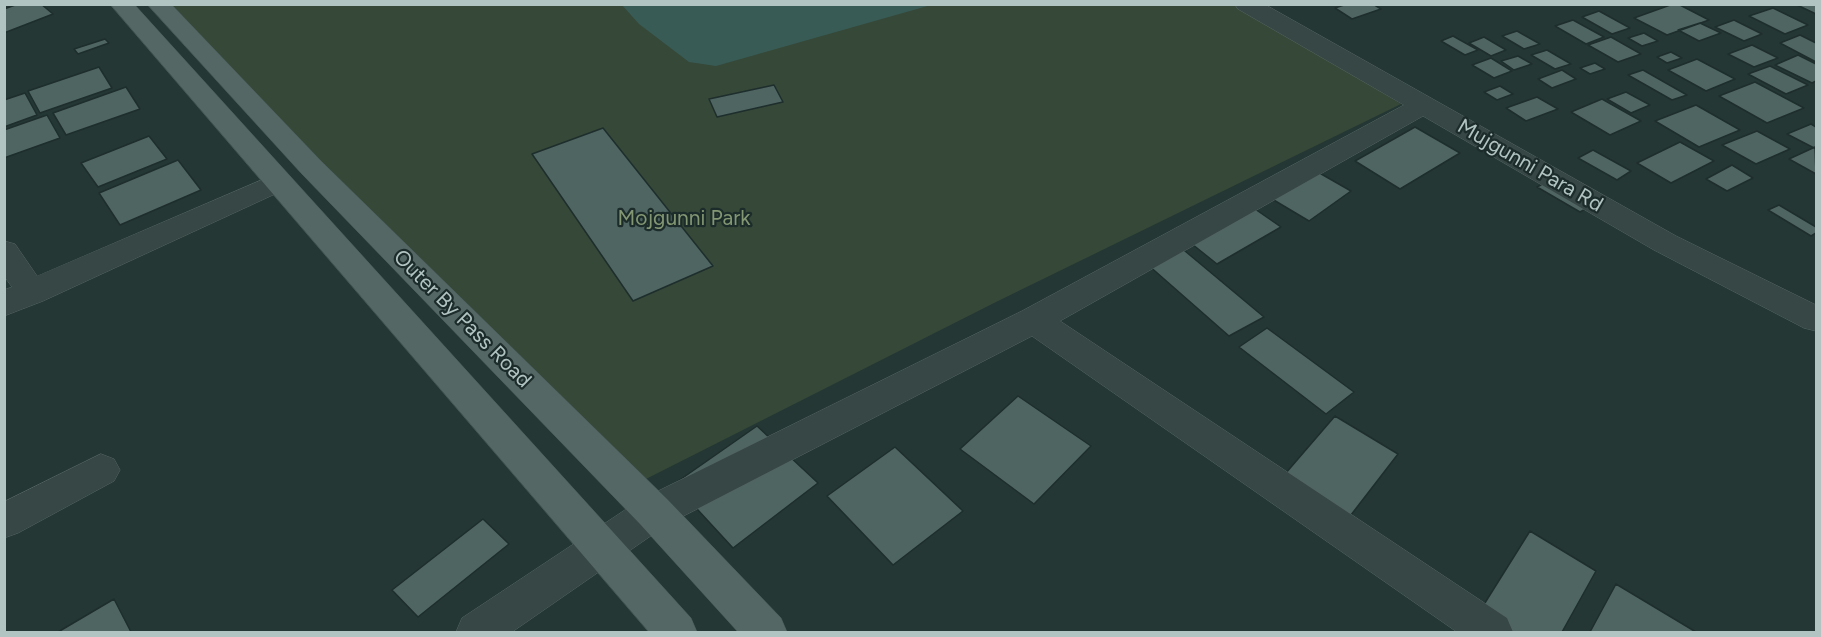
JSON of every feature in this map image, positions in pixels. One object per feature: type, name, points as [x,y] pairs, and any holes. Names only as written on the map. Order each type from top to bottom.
[{"type":"main road","name":"Outer By Pass Road","points":[[122,4],[604,548],[676,633]]},
{"type":"main road","name":"Outer By Pass Road","points":[[158,4],[311,167],[654,512],[766,633]]},
{"type":"street","name":"Mujgunni Para Rd","points":[[1250,5],[1665,243],[1816,319]]},
{"type":"street","points":[[477,633],[654,512],[1034,320],[1424,105]]},
{"type":"street","points":[[4,251],[18,299],[278,182]]},
{"type":"street","points":[[1034,320],[1492,633]]},
{"type":"street","points":[[4,521],[101,471]]},
{"type":"green space","name":"Mojgunni Park","points":[[167,5],[1240,5],[1401,104],[996,302],[644,480],[320,164]]},
{"type":"water","points":[[622,5],[931,5],[716,66],[689,62],[639,24]]},
{"type":"building","points":[[18,4],[41,4],[53,14],[4,33],[4,9]]},
{"type":"building","points":[[1347,4],[1373,4],[1381,9],[1352,19],[1335,8]]},
{"type":"building","points":[[1678,4],[1709,20],[1667,35],[1634,18]]},
{"type":"building","points":[[1798,4],[1816,4],[1816,14],[1797,5]]},
{"type":"building","points":[[1773,8],[1808,25],[1785,34],[1749,16]]},
{"type":"building","points":[[1599,11],[1630,28],[1612,34],[1582,17]]},
{"type":"building","points":[[1573,20],[1604,37],[1586,44],[1555,26]]},
{"type":"building","points":[[1734,20],[1762,34],[1744,41],[1715,27]]},
{"type":"building","points":[[1700,23],[1721,33],[1699,41],[1678,30]]},
{"type":"building","points":[[1517,31],[1540,44],[1524,49],[1502,36]]},
{"type":"building","points":[[1644,33],[1658,41],[1642,46],[1628,38]]},
{"type":"building","points":[[1800,35],[1816,43],[1816,62],[1780,43]]},
{"type":"building","points":[[1453,36],[1478,50],[1465,55],[1441,41]]},
{"type":"building","points":[[1484,37],[1506,50],[1491,56],[1469,43]]},
{"type":"building","points":[[1611,37],[1641,54],[1618,62],[1588,45]]},
{"type":"building","points":[[105,39],[109,43],[78,54],[74,49]]},
{"type":"building","points":[[1752,45],[1778,58],[1754,67],[1728,54]]},
{"type":"building","points":[[1547,50],[1571,64],[1555,69],[1531,55]]},
{"type":"building","points":[[1671,52],[1682,58],[1667,63],[1657,57]]},
{"type":"building","points":[[1798,55],[1816,64],[1816,81],[1812,83],[1775,65]]},
{"type":"building","points":[[1518,56],[1532,64],[1514,70],[1501,61]]},
{"type":"building","points":[[1491,58],[1512,71],[1494,78],[1472,65]]},
{"type":"building","points":[[1697,59],[1735,79],[1706,91],[1668,70]]},
{"type":"building","points":[[1595,63],[1605,69],[1590,74],[1580,68]]},
{"type":"building","points":[[1770,66],[1808,85],[1786,94],[1748,74]]},
{"type":"building","points":[[99,67],[112,88],[40,113],[28,91]]},
{"type":"building","points":[[1562,70],[1576,79],[1552,88],[1538,79]]},
{"type":"building","points":[[1643,70],[1687,95],[1672,100],[1628,75]]},
{"type":"building","points":[[1755,82],[1804,108],[1767,123],[1719,96]]},
{"type":"building","points":[[774,85],[783,102],[717,117],[709,99]]},
{"type":"building","points":[[1500,86],[1513,94],[1497,100],[1484,92]]},
{"type":"building","points":[[126,87],[140,109],[66,135],[53,113]]},
{"type":"building","points":[[1626,92],[1650,105],[1631,113],[1607,99]]},
{"type":"building","points":[[25,93],[37,115],[4,127],[4,100]]},
{"type":"building","points":[[1537,97],[1558,109],[1526,121],[1506,108]]},
{"type":"building","points":[[1602,99],[1641,121],[1610,135],[1571,112]]},
{"type":"building","points":[[1696,105],[1740,130],[1699,147],[1655,121]]},
{"type":"building","points":[[47,115],[60,138],[4,158],[4,130]]},
{"type":"building","points":[[1811,124],[1816,127],[1816,149],[1787,134]]},
{"type":"building","points":[[1415,127],[1460,153],[1400,189],[1355,161]]},
{"type":"building","points":[[603,128],[713,266],[633,301],[532,154]]},
{"type":"building","points":[[1757,131],[1790,149],[1756,164],[1722,145]]},
{"type":"building","points":[[149,136],[167,159],[98,187],[81,163]]},
{"type":"building","points":[[1680,142],[1714,161],[1671,183],[1637,163]]},
{"type":"building","points":[[1815,147],[1816,174],[1789,159]]},
{"type":"building","points":[[1593,150],[1631,171],[1617,180],[1578,158]]},
{"type":"building","points":[[178,160],[201,190],[120,225],[99,193]]},
{"type":"building","points":[[1732,165],[1753,178],[1727,191],[1706,179]]},
{"type":"building","points":[[1309,167],[1351,191],[1309,221],[1267,196]]},
{"type":"building","points":[[1548,181],[1591,206],[1580,212],[1537,187]]},
{"type":"building","points":[[1779,205],[1816,227],[1816,233],[1811,236],[1768,210]]},
{"type":"building","points":[[1255,209],[1281,227],[1217,264],[1192,244]]},
{"type":"building","points":[[1173,241],[1264,317],[1229,336],[1139,257]]},
{"type":"building","points":[[1267,328],[1354,392],[1326,414],[1239,347]]},
{"type":"building","points":[[1018,396],[1091,446],[1034,504],[960,449]]},
{"type":"building","points":[[1335,416],[1398,454],[1344,524],[1279,481]]},
{"type":"building","points":[[757,426],[818,483],[733,548],[674,484]]},
{"type":"building","points":[[895,447],[963,511],[893,565],[827,496]]},
{"type":"building","points":[[483,519],[509,544],[418,617],[392,590]]},
{"type":"building","points":[[1530,531],[1596,571],[1562,632],[1471,632],[1468,630]]},
{"type":"building","points":[[1616,584],[1696,632],[1590,632]]},
{"type":"building","points":[[114,599],[131,632],[58,632]]}]
